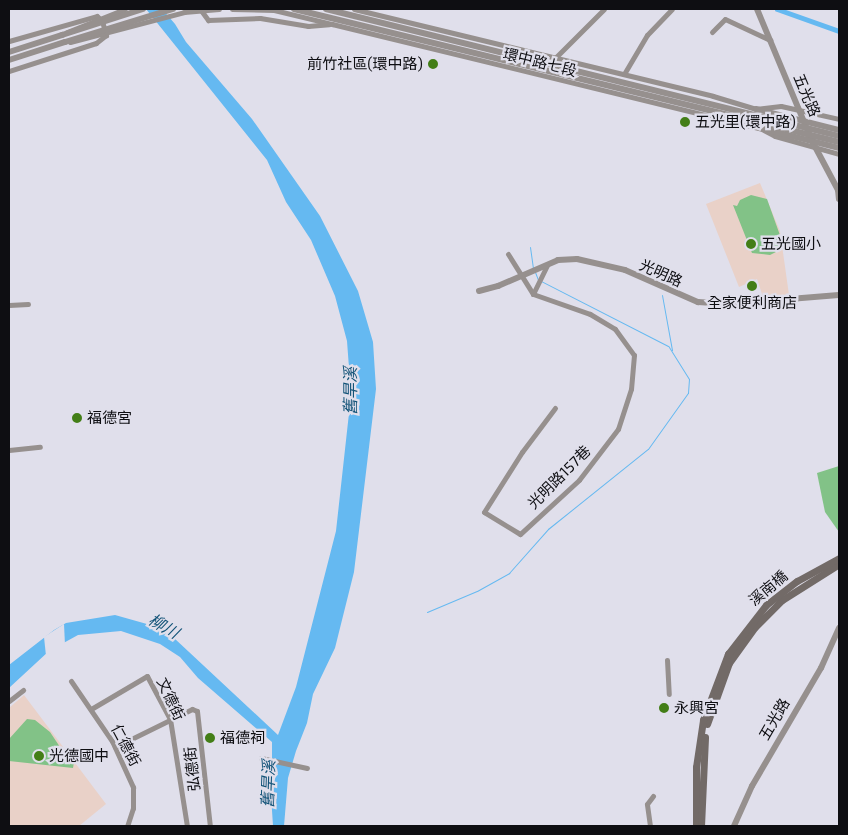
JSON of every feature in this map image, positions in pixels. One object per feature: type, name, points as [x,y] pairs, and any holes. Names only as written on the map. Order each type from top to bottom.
[{"type":"main road","name":"溪南橋","points":[[731,654],[766,605],[797,581],[839,558]]},
{"type":"main road","name":"溪南橋","points":[[731,654],[766,614],[782,600],[839,564]]},
{"type":"main road","points":[[696,826],[696,767],[703,720],[731,654]]},
{"type":"main road","points":[[700,826],[705,737],[718,689],[731,654]]},
{"type":"street","points":[[62,35],[78,25],[125,9]]},
{"type":"street","points":[[9,52],[143,9]]},
{"type":"street","points":[[9,60],[173,9]]},
{"type":"street","points":[[200,9],[209,20],[260,18],[314,27],[332,24]]},
{"type":"street","points":[[64,42],[85,40],[184,12],[220,9]]},
{"type":"street","name":"環中路七段","points":[[232,9],[274,10],[760,128],[820,146],[839,154]]},
{"type":"street","name":"環中路七段","points":[[294,9],[839,142]]},
{"type":"street","name":"環中路七段","points":[[326,9],[839,136]]},
{"type":"street","name":"環中路七段","points":[[354,9],[718,97],[756,109],[769,105],[839,118]]},
{"type":"street","points":[[556,57],[604,9]]},
{"type":"street","points":[[624,74],[647,35],[672,9]]},
{"type":"street","name":"五光路","points":[[757,9],[811,139]]},
{"type":"street","points":[[9,41],[96,16],[102,20],[106,35],[96,43],[9,71]]},
{"type":"street","points":[[712,32],[725,19],[770,40]]},
{"type":"street","points":[[705,116],[709,95]]},
{"type":"street","points":[[716,118],[713,107],[718,97]]},
{"type":"street","points":[[756,109],[839,130]]},
{"type":"street","points":[[760,128],[811,139],[820,146],[839,190],[839,199]]},
{"type":"street","points":[[820,146],[839,148]]},
{"type":"street","points":[[508,254],[521,277],[533,292],[543,276],[547,265]]},
{"type":"street","name":"光明路","points":[[479,291],[521,277],[558,260],[577,259],[625,270],[698,302],[728,304],[839,295]]},
{"type":"street","name":"光明路157巷","points":[[533,292],[590,314],[615,329],[631,348],[634,361],[628,404],[618,429],[579,480],[520,534],[484,512],[522,452],[556,408]]},
{"type":"street","points":[[9,305],[28,304]]},
{"type":"street","points":[[9,450],[40,447]]},
{"type":"street","name":"五光路","points":[[734,826],[752,786],[821,668],[839,628]]},
{"type":"street","points":[[667,660],[670,694]]},
{"type":"street","name":"文德街","points":[[91,709],[147,676],[170,719],[187,826]]},
{"type":"street","name":"仁德街","points":[[71,681],[114,747],[133,787],[134,808],[127,826]]},
{"type":"street","points":[[9,701],[23,690]]},
{"type":"street","name":"弘德街","points":[[114,747],[192,709],[197,711],[210,826]]},
{"type":"street","points":[[261,758],[307,768]]},
{"type":"street","points":[[650,826],[647,804],[653,796]]},
{"type":"shaded area","name":"五光國小","points":[[760,183],[780,231],[789,295],[763,297],[757,279],[739,287],[706,204]]},
{"type":"shaded area","name":"光德國中","points":[[24,695],[106,804],[79,826],[9,826],[9,708]]},
{"type":"green space","points":[[751,195],[767,199],[781,238],[778,251],[770,255],[752,253],[733,205],[737,206],[740,200]]},
{"type":"green space","points":[[839,466],[839,532],[825,512],[817,473]]},
{"type":"green space","points":[[27,719],[35,720],[50,732],[60,747],[59,759],[74,762],[73,768],[9,761],[9,739]]},
{"type":"water","name":"舊旱溪","points":[[146,9],[162,9],[175,24],[186,42],[252,119],[320,216],[358,291],[373,342],[376,389],[354,572],[335,648],[313,694],[307,723],[288,778],[284,826],[273,826],[271,795],[276,775],[272,767],[272,742],[198,678],[180,657],[160,644],[121,631],[78,635],[49,651],[9,688],[9,665],[54,630],[66,623],[115,615],[154,626],[174,638],[278,735],[296,687],[336,531],[351,395],[347,341],[335,296],[311,240],[286,202],[267,160]]},
{"type":"pier","points":[[64,624],[65,645],[46,656],[44,637]]},
{"type":"waterway","points":[[777,9],[839,31]]},
{"type":"waterway","name":"舊旱溪","points":[[530,247],[533,268]]},
{"type":"waterway","name":"舊旱溪","points":[[535,272],[538,280]]},
{"type":"waterway","name":"舊旱溪","points":[[427,612],[477,591],[509,573],[548,529],[648,449],[688,393],[689,379],[668,346],[541,281]]},
{"type":"waterway","points":[[662,295],[672,350]]},
{"type":"place","name":"前竹社區(環中路)","points":[[433,64]]},
{"type":"place","name":"五光里(環中路)","points":[[685,122]]},
{"type":"place","name":"五光國小","points":[[751,244]]},
{"type":"place","name":"全家便利商店","points":[[752,286]]},
{"type":"place","name":"福德宮","points":[[77,418]]},
{"type":"place","name":"永興宮","points":[[664,708]]},
{"type":"place","name":"福德祠","points":[[210,738]]},
{"type":"place","name":"光德國中","points":[[39,756]]},
{"type":"water label","name":"柳川","points":[[164,626]]}]
